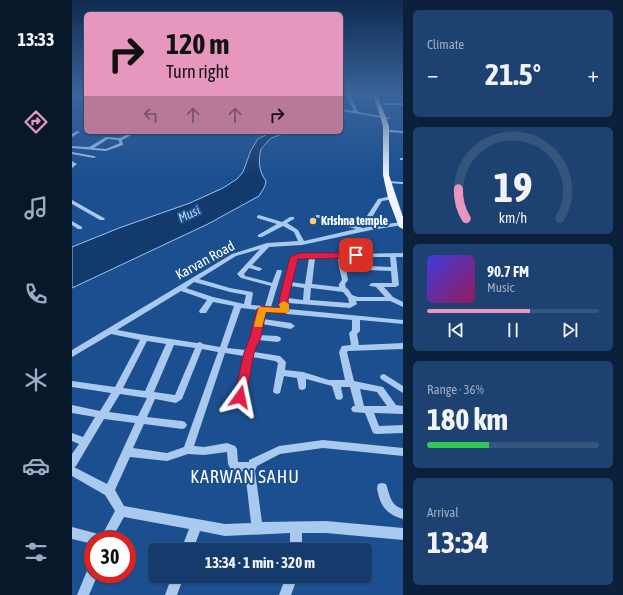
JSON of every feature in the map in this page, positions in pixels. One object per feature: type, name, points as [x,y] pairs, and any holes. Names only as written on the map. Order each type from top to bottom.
[{"type":"main road","points":[[386,122],[386,175],[402,226]]},
{"type":"main road","points":[[388,122],[390,131],[391,174],[388,181]]},
{"type":"street","points":[[390,131],[403,132]]},
{"type":"street","points":[[72,136],[78,132]]},
{"type":"street","points":[[90,149],[97,143],[107,138],[119,139],[130,134]]},
{"type":"street","points":[[72,147],[106,150],[122,143],[119,139]]},
{"type":"street","points":[[97,143],[118,146]]},
{"type":"street","points":[[72,153],[94,157]]},
{"type":"street","points":[[72,162],[75,164],[72,167]]},
{"type":"street","points":[[388,181],[403,184]]},
{"type":"street","points":[[370,228],[368,219],[380,200],[392,198]]},
{"type":"street","points":[[73,204],[102,219]]},
{"type":"street","points":[[318,216],[362,229]]},
{"type":"street","points":[[259,217],[284,224],[296,231],[302,243]]},
{"type":"street","points":[[260,236],[284,224],[292,218]]},
{"type":"street","points":[[72,223],[80,228]]},
{"type":"street","name":"Karvan Road","points":[[72,354],[193,280],[234,256],[251,249],[268,245],[302,243],[362,229],[402,226]]},
{"type":"street","points":[[268,245],[247,266],[241,275],[273,285]]},
{"type":"street","points":[[285,311],[284,300],[289,284],[294,257],[299,255],[403,255]]},
{"type":"street","points":[[341,255],[345,280],[342,284],[343,289]]},
{"type":"street","points":[[393,255],[396,285],[376,285],[392,299],[403,305]]},
{"type":"street","points":[[306,302],[312,256]]},
{"type":"street","points":[[247,266],[259,269]]},
{"type":"street","points":[[342,267],[395,269]]},
{"type":"street","points":[[240,397],[249,353],[279,271]]},
{"type":"street","points":[[188,450],[222,349],[250,293],[230,290],[193,280]]},
{"type":"street","points":[[284,300],[350,306],[353,304],[351,297],[346,290],[343,289],[289,284]]},
{"type":"street","points":[[180,288],[211,299],[243,306],[403,322]]},
{"type":"street","points":[[351,297],[357,299],[392,299]]},
{"type":"street","points":[[203,311],[211,299]]},
{"type":"street","points":[[355,347],[353,332],[356,331],[356,317]]},
{"type":"street","points":[[260,321],[291,326]]},
{"type":"street","points":[[111,331],[145,338],[249,353],[281,360],[283,364],[277,391]]},
{"type":"street","points":[[256,337],[277,339]]},
{"type":"street","points":[[72,463],[117,391],[145,338]]},
{"type":"street","points":[[109,492],[141,419],[171,342]]},
{"type":"street","points":[[72,384],[172,400],[177,399],[200,345]]},
{"type":"street","points":[[403,346],[347,347],[343,350],[352,384],[361,409],[376,430],[403,429]]},
{"type":"street","points":[[281,373],[301,375],[336,384],[352,384],[380,389],[390,406],[401,411]]},
{"type":"street","points":[[301,375],[302,387]]},
{"type":"street","points":[[384,377],[403,390]]},
{"type":"street","points":[[336,384],[339,397]]},
{"type":"street","points":[[72,409],[102,415],[182,425]]},
{"type":"street","points":[[361,409],[401,411]]},
{"type":"street","points":[[72,437],[86,442]]},
{"type":"street","points":[[257,528],[250,471],[253,463],[279,450],[323,444],[403,452]]},
{"type":"street","points":[[127,452],[167,457],[188,450],[204,451],[227,447],[232,449],[233,464],[235,467],[252,466]]},
{"type":"street","points":[[72,471],[109,492],[121,511],[225,530],[326,527],[403,534]]},
{"type":"street","points":[[382,488],[385,503],[399,513],[403,514]]},
{"type":"street","points":[[110,531],[121,511]]},
{"type":"street","points":[[190,543],[196,525]]},
{"type":"street","points":[[296,527],[296,543]]},
{"type":"street","points":[[72,532],[84,535]]},
{"type":"street","points":[[83,595],[88,583]]},
{"type":"street","points":[[171,595],[175,583]]},
{"type":"street","points":[[285,595],[289,583]]},
{"type":"water","name":"Musi","points":[[267,134],[282,134],[271,138],[261,149],[260,166],[266,181],[265,186],[259,196],[208,224],[72,288],[72,247],[119,228],[190,203],[223,188],[237,179],[243,172],[251,150],[258,139]]},
{"type":"slow traffic","points":[[259,325],[262,309],[285,311],[284,304]]},
{"type":"place","name":"Krishna temple","points":[[313,221]]},
{"type":"district","name":"KARWAN SAHU","points":[[245,476]]},
{"type":"route","points":[[240,397],[249,353],[256,337],[262,309],[285,311],[284,300],[289,284],[294,257],[299,255],[356,255]]}]
